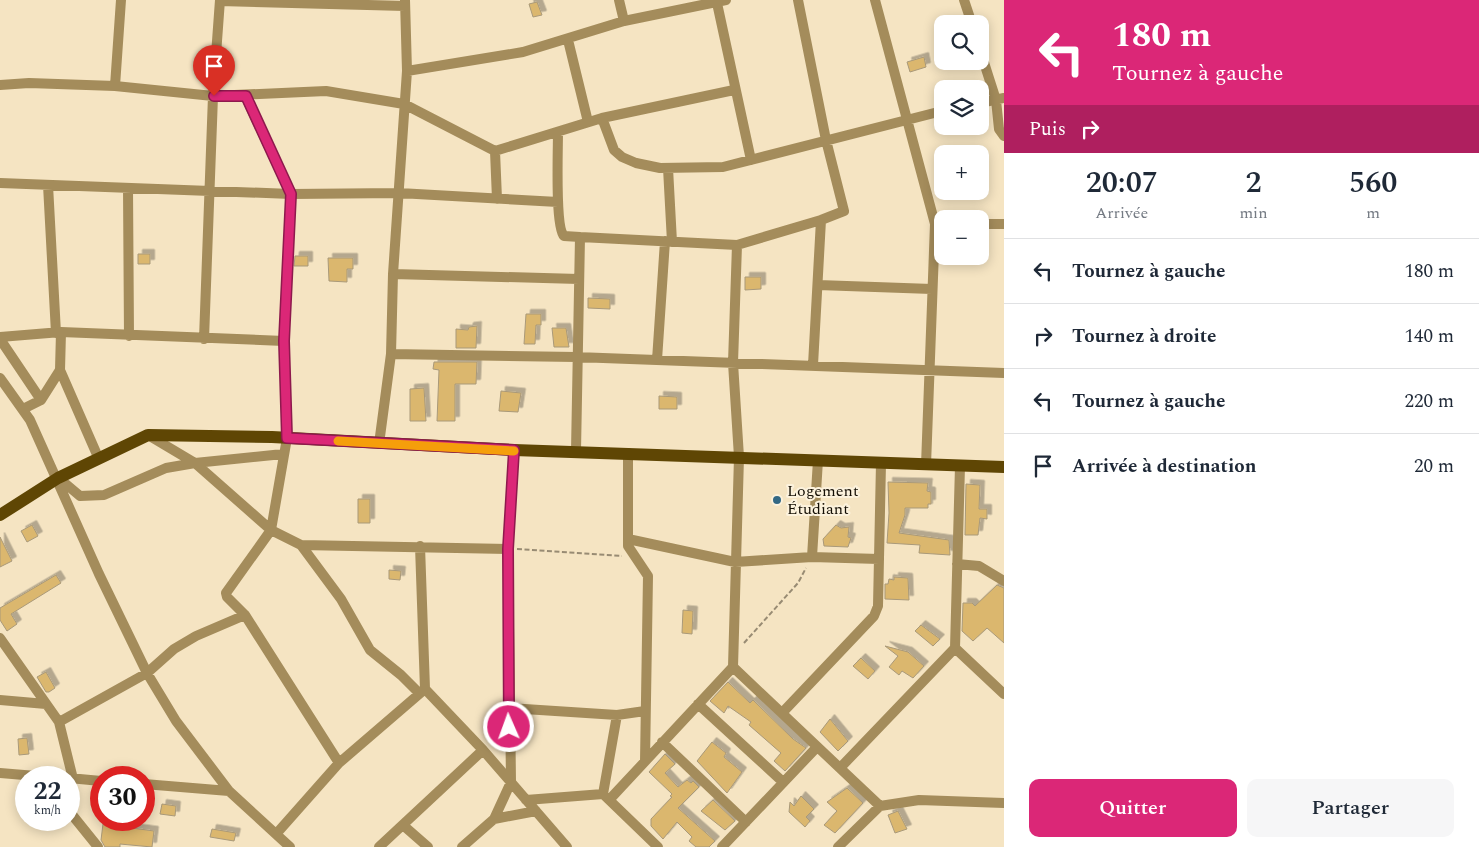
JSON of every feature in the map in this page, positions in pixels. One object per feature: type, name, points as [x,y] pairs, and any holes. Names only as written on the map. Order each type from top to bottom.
[{"type":"main road","points":[[0,515],[58,478],[98,457],[148,435],[287,438],[514,450],[1004,467]]},
{"type":"street","points":[[115,86],[121,0]]},
{"type":"street","points":[[619,0],[624,21]]},
{"type":"street","points":[[558,132],[558,202],[562,234],[580,237],[737,245],[842,212],[844,209],[826,140],[798,0]]},
{"type":"street","points":[[874,0],[906,119],[935,210]]},
{"type":"street","points":[[964,0],[969,15]]},
{"type":"street","points":[[204,339],[214,96],[220,1],[405,3],[407,71],[393,274],[391,354],[379,444]]},
{"type":"street","points":[[407,71],[482,60],[568,40],[624,21],[701,3],[721,1],[734,90],[751,160]]},
{"type":"street","points":[[568,40],[588,122]]},
{"type":"street","points":[[988,70],[1000,99],[999,129],[1004,136]]},
{"type":"street","points":[[0,85],[29,83],[115,86],[214,96],[326,91],[404,104],[495,151],[602,118],[734,90]]},
{"type":"street","points":[[246,96],[291,194],[284,341],[287,438],[271,530],[226,593],[226,597],[244,615],[339,763]]},
{"type":"street","points":[[602,118],[614,150],[622,157],[636,163],[668,168],[723,167],[934,113]]},
{"type":"street","points":[[495,151],[497,199]]},
{"type":"street","points":[[657,360],[668,241],[668,168]]},
{"type":"street","points":[[0,183],[291,194],[399,193],[558,202]]},
{"type":"street","points":[[48,185],[60,370],[98,457]]},
{"type":"street","points":[[128,188],[129,336]]},
{"type":"street","points":[[813,366],[821,220]]},
{"type":"street","points":[[989,224],[1004,224]]},
{"type":"street","points":[[576,451],[576,357],[580,237]]},
{"type":"street","points":[[526,800],[606,796],[645,761],[698,704],[732,662],[739,458],[733,363],[737,245]]},
{"type":"street","points":[[926,465],[932,289],[935,265]]},
{"type":"street","points":[[393,274],[578,279]]},
{"type":"street","points":[[818,285],[932,289]]},
{"type":"street","points":[[40,400],[0,338],[59,333],[284,341]]},
{"type":"street","points":[[391,354],[576,357],[1004,373]]},
{"type":"street","points":[[24,409],[40,400],[60,370]]},
{"type":"street","points":[[0,378],[24,409],[58,478],[99,574],[147,673],[176,721],[229,791],[277,833],[290,847]]},
{"type":"street","points":[[148,435],[195,463],[271,530],[301,545],[508,549]]},
{"type":"street","points":[[462,847],[494,819],[511,782],[508,549],[514,450]]},
{"type":"street","points":[[628,453],[628,546],[634,557],[642,564],[648,576],[645,761]]},
{"type":"street","points":[[58,478],[80,496],[104,495],[166,468],[195,463],[283,454]]},
{"type":"street","points":[[812,557],[818,460]]},
{"type":"street","points":[[782,713],[874,616],[878,606],[880,464]]},
{"type":"street","points":[[840,768],[955,648],[960,466]]},
{"type":"street","points":[[628,538],[735,562],[812,557],[879,559]]},
{"type":"street","points":[[301,545],[341,599],[370,650],[422,691],[483,750],[567,847]]},
{"type":"street","points":[[277,833],[339,763],[422,691],[420,546]]},
{"type":"street","points":[[957,564],[979,566],[1004,581]]},
{"type":"street","points":[[59,722],[147,673],[174,649],[196,636],[244,615]]},
{"type":"street","points":[[0,638],[59,722],[68,766]]},
{"type":"street","points":[[955,648],[1004,694]]},
{"type":"street","points":[[732,662],[782,713],[880,806]]},
{"type":"street","points":[[0,700],[46,704]]},
{"type":"street","points":[[698,704],[783,782]]},
{"type":"street","points":[[509,708],[617,715],[645,711]]},
{"type":"street","points":[[606,796],[617,715]]},
{"type":"street","points":[[662,742],[746,822]]},
{"type":"street","points":[[722,847],[817,747]]},
{"type":"street","points":[[379,847],[404,826],[483,750]]},
{"type":"street","points":[[0,773],[15,774]]},
{"type":"street","points":[[155,785],[229,791]]},
{"type":"street","points":[[606,796],[658,847]]},
{"type":"street","points":[[838,847],[880,806],[920,800],[1004,803]]},
{"type":"street","points":[[494,819],[536,811]]},
{"type":"street","points":[[80,825],[98,847]]},
{"type":"street","points":[[404,826],[428,847]]},
{"type":"path","points":[[508,549],[634,557]]},
{"type":"path","points":[[732,662],[798,583],[812,557]]},
{"type":"building","points":[[537,2],[542,15],[533,17],[529,4]]},
{"type":"building","points":[[924,57],[926,67],[910,72],[907,62]]},
{"type":"building","points":[[138,254],[150,254],[150,264],[138,264]]},
{"type":"building","points":[[295,256],[308,256],[308,266],[294,266]]},
{"type":"building","points":[[328,258],[353,258],[353,269],[347,269],[347,282],[329,281]]},
{"type":"building","points":[[745,277],[761,277],[761,289],[745,290]]},
{"type":"building","points":[[588,298],[610,299],[610,309],[588,308]]},
{"type":"building","points":[[526,314],[541,314],[541,325],[536,325],[535,344],[524,344]]},
{"type":"building","points":[[477,326],[476,348],[456,348],[456,329],[468,330],[469,327]]},
{"type":"building","points":[[552,328],[566,328],[569,347],[554,347]]},
{"type":"building","points":[[434,362],[477,362],[476,384],[455,384],[455,421],[437,421],[439,370],[433,369]]},
{"type":"building","points":[[424,388],[426,421],[410,421],[410,389]]},
{"type":"building","points":[[501,391],[521,393],[518,412],[499,411]]},
{"type":"building","points":[[659,396],[677,397],[677,409],[659,409]]},
{"type":"building","points":[[888,482],[928,483],[927,491],[931,492],[931,504],[928,504],[928,508],[905,508],[905,515],[899,533],[949,540],[950,555],[919,553],[920,545],[887,543],[889,513]]},
{"type":"building","points":[[966,484],[980,485],[979,509],[987,509],[987,519],[980,518],[978,535],[965,535]]},
{"type":"building","points":[[358,499],[370,499],[370,523],[358,523]]},
{"type":"building","points":[[32,525],[38,536],[27,542],[21,531]]},
{"type":"building","points":[[836,525],[841,528],[849,527],[848,537],[851,538],[848,547],[824,546],[823,539]]},
{"type":"building","points":[[0,537],[12,561],[0,567]]},
{"type":"building","points":[[389,570],[401,571],[400,580],[389,579]]},
{"type":"building","points":[[56,575],[61,583],[11,614],[17,624],[7,631],[0,620],[0,608]]},
{"type":"building","points":[[894,577],[908,578],[909,600],[885,599],[885,584],[888,584],[889,579],[894,580]]},
{"type":"building","points":[[997,585],[1004,588],[1004,643],[987,628],[973,641],[962,631],[963,603],[972,603],[975,606]]},
{"type":"building","points":[[683,610],[693,611],[692,634],[682,633]]},
{"type":"building","points":[[921,625],[940,639],[933,646],[915,631]]},
{"type":"building","points":[[885,646],[908,652],[924,666],[913,678],[902,671],[899,675],[889,667],[898,656]]},
{"type":"building","points":[[861,658],[875,671],[868,679],[853,666]]},
{"type":"building","points":[[46,672],[55,688],[49,692],[46,692],[37,677]]},
{"type":"building","points":[[728,682],[750,703],[753,700],[793,739],[806,748],[785,771],[774,761],[781,753],[749,725],[751,722],[728,706],[724,713],[710,701]]},
{"type":"building","points":[[830,719],[848,741],[838,751],[820,732]]},
{"type":"building","points":[[27,738],[29,754],[19,755],[18,739]]},
{"type":"building","points":[[712,742],[726,753],[724,757],[742,772],[727,793],[697,761]]},
{"type":"building","points":[[665,754],[675,764],[665,773],[678,787],[687,780],[691,783],[693,781],[699,787],[678,808],[715,841],[709,847],[696,847],[689,841],[692,837],[677,822],[663,839],[651,826],[651,819],[672,797],[670,796],[672,794],[649,772]]},
{"type":"building","points":[[847,788],[863,803],[835,833],[824,825],[837,811],[827,802]]},
{"type":"building","points":[[801,796],[814,809],[806,817],[810,821],[805,827],[789,812],[790,802],[794,806]]},
{"type":"building","points":[[713,800],[735,821],[725,830],[701,811]]},
{"type":"building","points":[[162,804],[176,806],[175,816],[160,814]]},
{"type":"building","points":[[898,811],[907,829],[895,833],[888,815]]},
{"type":"building","points":[[212,829],[236,833],[234,841],[210,837]]},
{"type":"building","points":[[102,831],[154,831],[152,847],[120,844],[120,847],[105,847],[101,840]]},
{"type":"slow traffic","points":[[338,441],[514,451]]},
{"type":"place","name":"Logement Étudiant","points":[[777,500]]},
{"type":"route","points":[[214,96],[246,96],[291,194],[284,341],[287,438],[514,450],[508,549],[509,727]]}]
